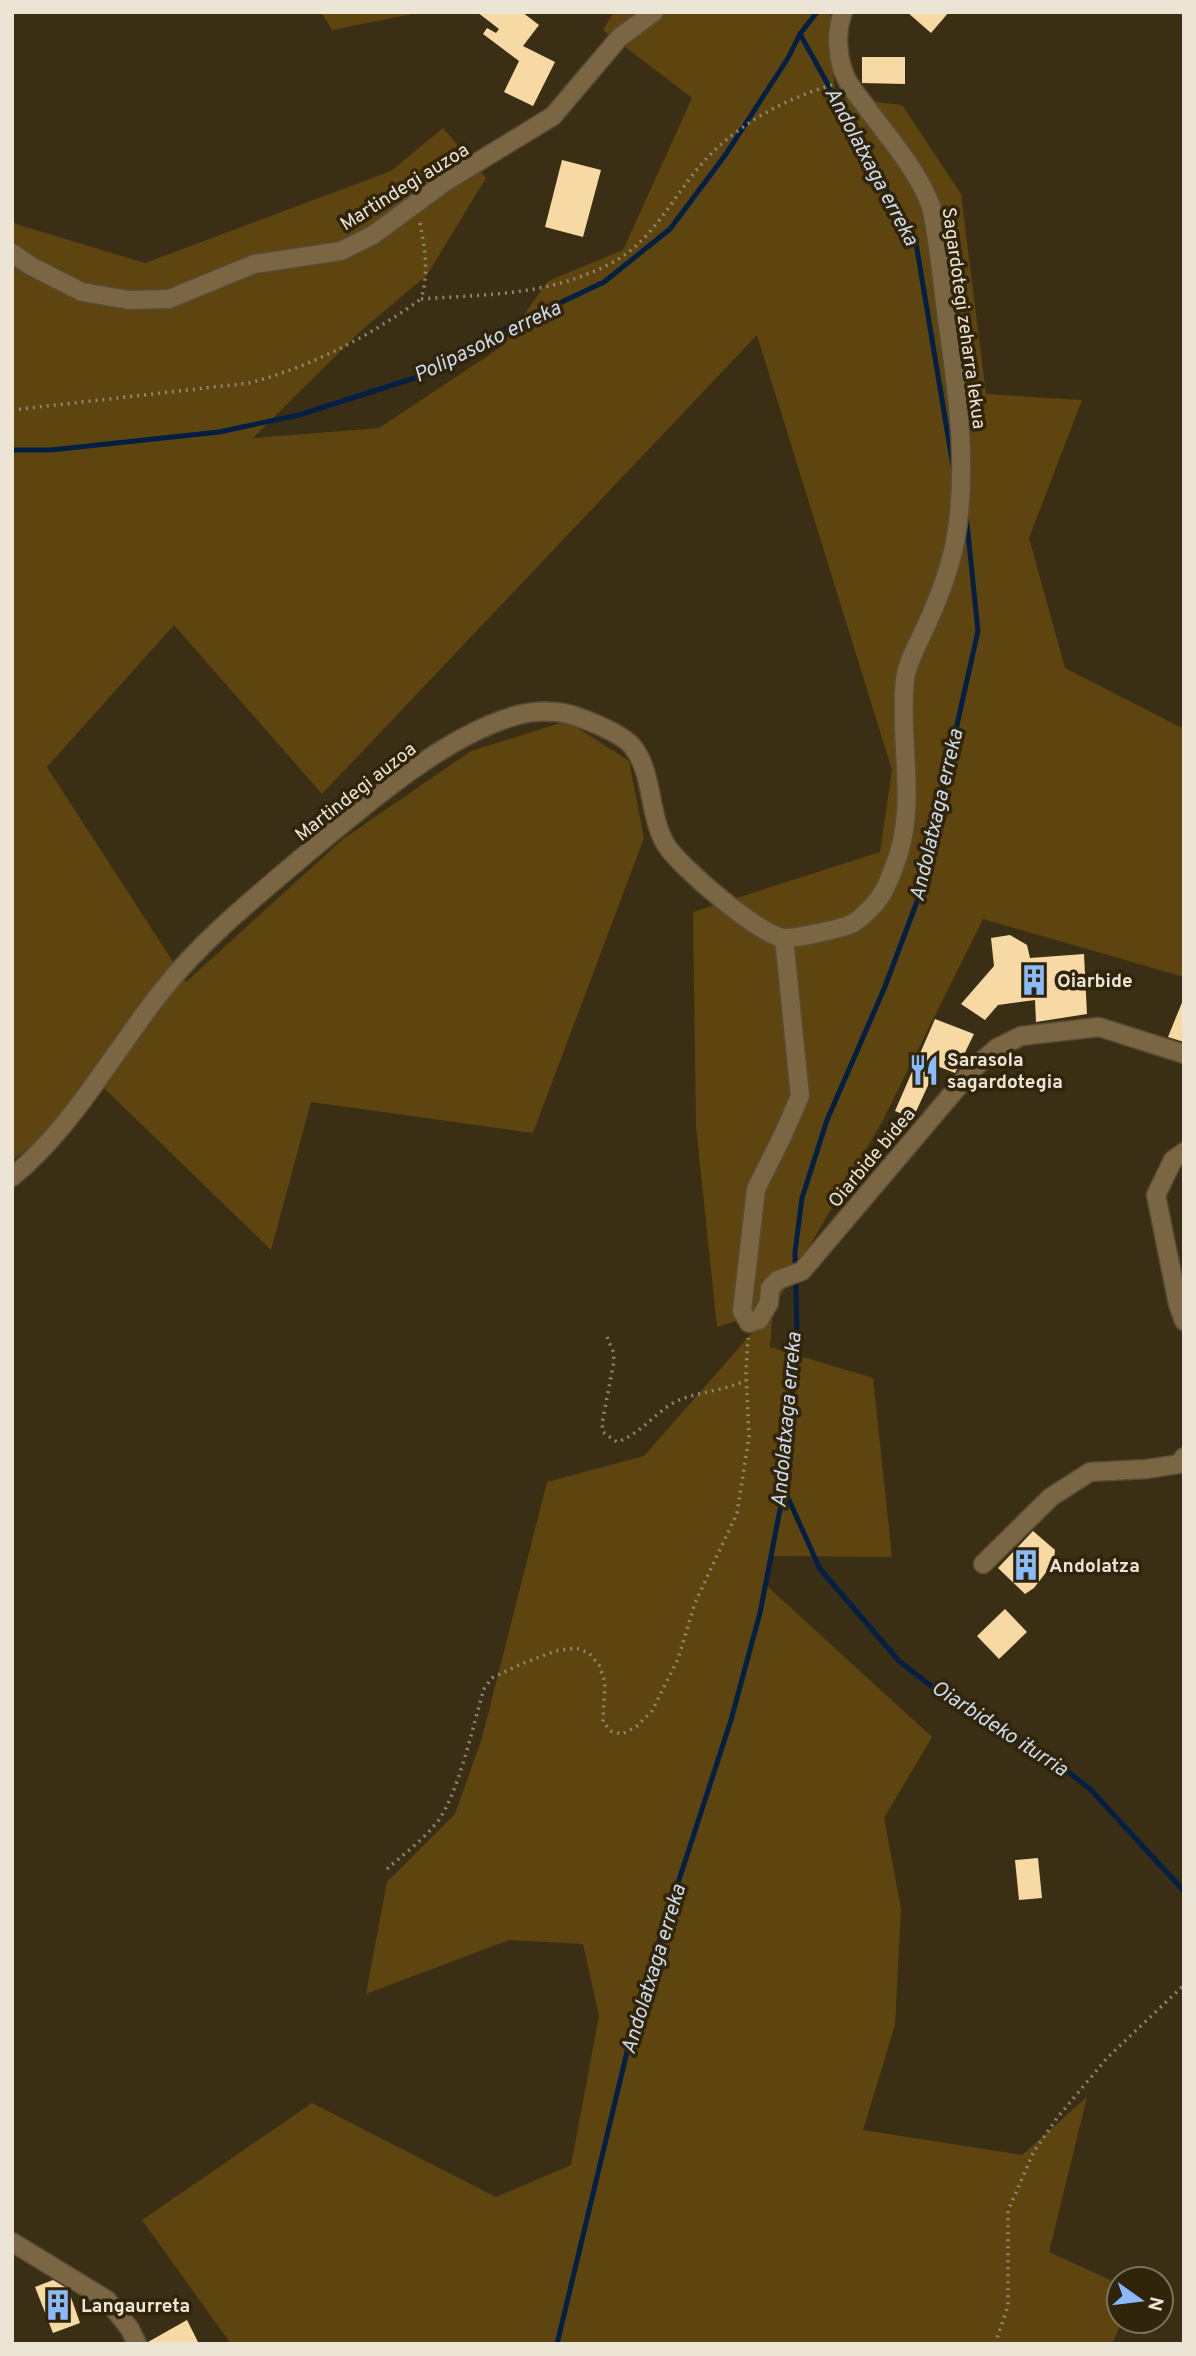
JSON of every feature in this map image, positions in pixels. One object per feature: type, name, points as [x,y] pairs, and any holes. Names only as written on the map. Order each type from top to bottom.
[{"type":"street","name":"Martindegi auzoa","points":[[12,253],[82,292],[129,300],[169,299],[254,264],[341,251],[373,235],[445,182],[553,116],[619,38],[654,12]]},
{"type":"street","name":"Sagardotegi zeharra lekua","points":[[784,938],[854,925],[882,896],[901,850],[906,825],[906,675],[948,571],[957,534],[960,417],[935,224],[924,188],[847,80],[840,58],[837,31],[843,12]]},
{"type":"street","name":"Martindegi auzoa","points":[[12,1177],[32,1161],[59,1130],[162,990],[220,927],[345,822],[407,774],[467,736],[520,714],[559,711],[597,725],[630,742],[644,767],[654,817],[664,842],[678,862],[761,929],[784,938]]},
{"type":"street","points":[[749,1323],[741,1311],[756,1189],[800,1096],[784,938]]},
{"type":"street","name":"Oiarbide bidea","points":[[749,1323],[759,1320],[769,1303],[770,1289],[778,1280],[793,1275],[974,1068],[997,1048],[1021,1036],[1099,1027],[1184,1054]]},
{"type":"street","points":[[1184,1152],[1173,1160],[1156,1195],[1178,1304],[1184,1321]]},
{"type":"street","points":[[983,1564],[1051,1497],[1090,1472],[1147,1469],[1179,1464],[1184,1457]]},
{"type":"street","points":[[12,2242],[107,2300],[130,2329],[137,2344]]},
{"type":"path","points":[[12,410],[250,383],[317,361],[362,338],[421,299],[472,298],[523,292],[585,275],[619,259],[638,244],[708,157],[735,133],[788,102],[847,80]]},
{"type":"path","points":[[416,203],[426,264],[421,299]]},
{"type":"path","points":[[387,1869],[417,1844],[439,1820],[452,1793],[484,1689],[492,1678],[555,1651],[576,1648],[589,1653],[599,1665],[606,1682],[603,1722],[611,1731],[622,1734],[636,1727],[652,1711],[678,1659],[695,1603],[737,1513],[749,1437],[746,1380],[749,1323]]},
{"type":"path","points":[[607,1337],[613,1350],[614,1361],[602,1424],[603,1432],[617,1442],[630,1437],[677,1401],[735,1386],[746,1380]]},
{"type":"path","points":[[995,2344],[1008,2306],[1007,2211],[1033,2153],[1057,2118],[1107,2058],[1184,1985]]},
{"type":"shaded area","points":[[321,12],[422,12],[332,30]]},
{"type":"shaded area","points":[[614,12],[830,12],[835,97],[902,105],[961,194],[986,394],[1082,400],[1029,538],[1065,668],[1184,729],[1184,977],[983,919],[883,1120],[773,1309],[770,1347],[873,1378],[892,1557],[769,1556],[768,1587],[932,1737],[884,1818],[901,1909],[895,2025],[863,2130],[1022,2155],[1087,2097],[1049,2252],[1105,2278],[1105,2335],[1116,2335],[1112,2344],[231,2344],[142,2220],[312,2103],[496,2197],[571,2165],[599,2016],[583,1944],[509,1940],[366,1994],[387,1882],[455,1814],[482,1738],[547,1482],[644,1456],[772,1310],[717,1327],[696,1127],[693,912],[880,852],[892,770],[757,335],[322,794],[174,625],[47,767],[186,982],[343,839],[471,751],[567,721],[629,761],[644,838],[533,1133],[311,1102],[271,1250],[104,1088],[12,1161],[12,221],[145,263],[391,171],[443,128],[486,178],[427,275],[364,328],[253,438],[379,428],[501,347],[548,281],[623,250],[692,98],[603,30]]},
{"type":"building","points":[[477,12],[522,12],[539,25],[523,46],[555,62],[533,106],[504,92],[519,61],[483,34],[487,28],[496,33],[499,29]]},
{"type":"building","points":[[907,12],[949,12],[931,33]]},
{"type":"building","points":[[862,57],[905,57],[905,84],[862,83]]},
{"type":"building","points":[[562,160],[601,170],[583,237],[545,227]]},
{"type":"building","name":"Oiarbide","points":[[1010,935],[1027,945],[1030,958],[1084,954],[1087,1014],[1036,1022],[1035,1000],[998,1005],[985,1020],[961,1004],[994,966],[991,938]]},
{"type":"building","points":[[1184,1000],[1184,1042],[1168,1037]]},
{"type":"building","name":"Sarasola sagardotegia","points":[[935,1019],[974,1034],[955,1073],[937,1066],[913,1118],[895,1111]]},
{"type":"building","name":"Andolatza","points":[[1033,1531],[1055,1550],[1054,1562],[1034,1588],[1025,1594],[998,1568]]},
{"type":"building","points":[[1005,1609],[1027,1632],[999,1659],[977,1636]]},
{"type":"building","points":[[1038,1858],[1042,1898],[1019,1900],[1015,1860]]},
{"type":"building","name":"Langaurreta","points":[[53,2280],[68,2289],[80,2323],[53,2333],[35,2287]]},
{"type":"building","points":[[187,2320],[199,2344],[148,2344],[148,2342]]},
{"type":"waterway","name":"Polipasoko erreka","points":[[12,450],[51,450],[219,432],[299,415],[424,375],[507,328],[604,282],[670,229],[726,154],[788,58],[800,34],[817,12]]},
{"type":"waterway","name":"Andolatxaga erreka","points":[[800,34],[916,243],[953,466]]},
{"type":"waterway","name":"Andolatxaga erreka","points":[[557,2344],[638,2006],[731,1720],[760,1613],[784,1489],[797,1334],[795,1252],[802,1198],[827,1120],[884,989],[918,899],[978,631],[966,514]]},
{"type":"waterway","name":"Oiarbideko iturria","points":[[784,1489],[820,1569],[899,1661],[940,1693],[1005,1736],[1047,1755],[1090,1789],[1184,1891]]},
{"type":"place","name":"Oiarbide","points":[[1034,980]]},
{"type":"place","name":"Sarasola sagardotegia","points":[[924,1070]]},
{"type":"place","name":"Andolatza","points":[[1026,1565]]},
{"type":"place","name":"Langaurreta","points":[[58,2305]]}]
